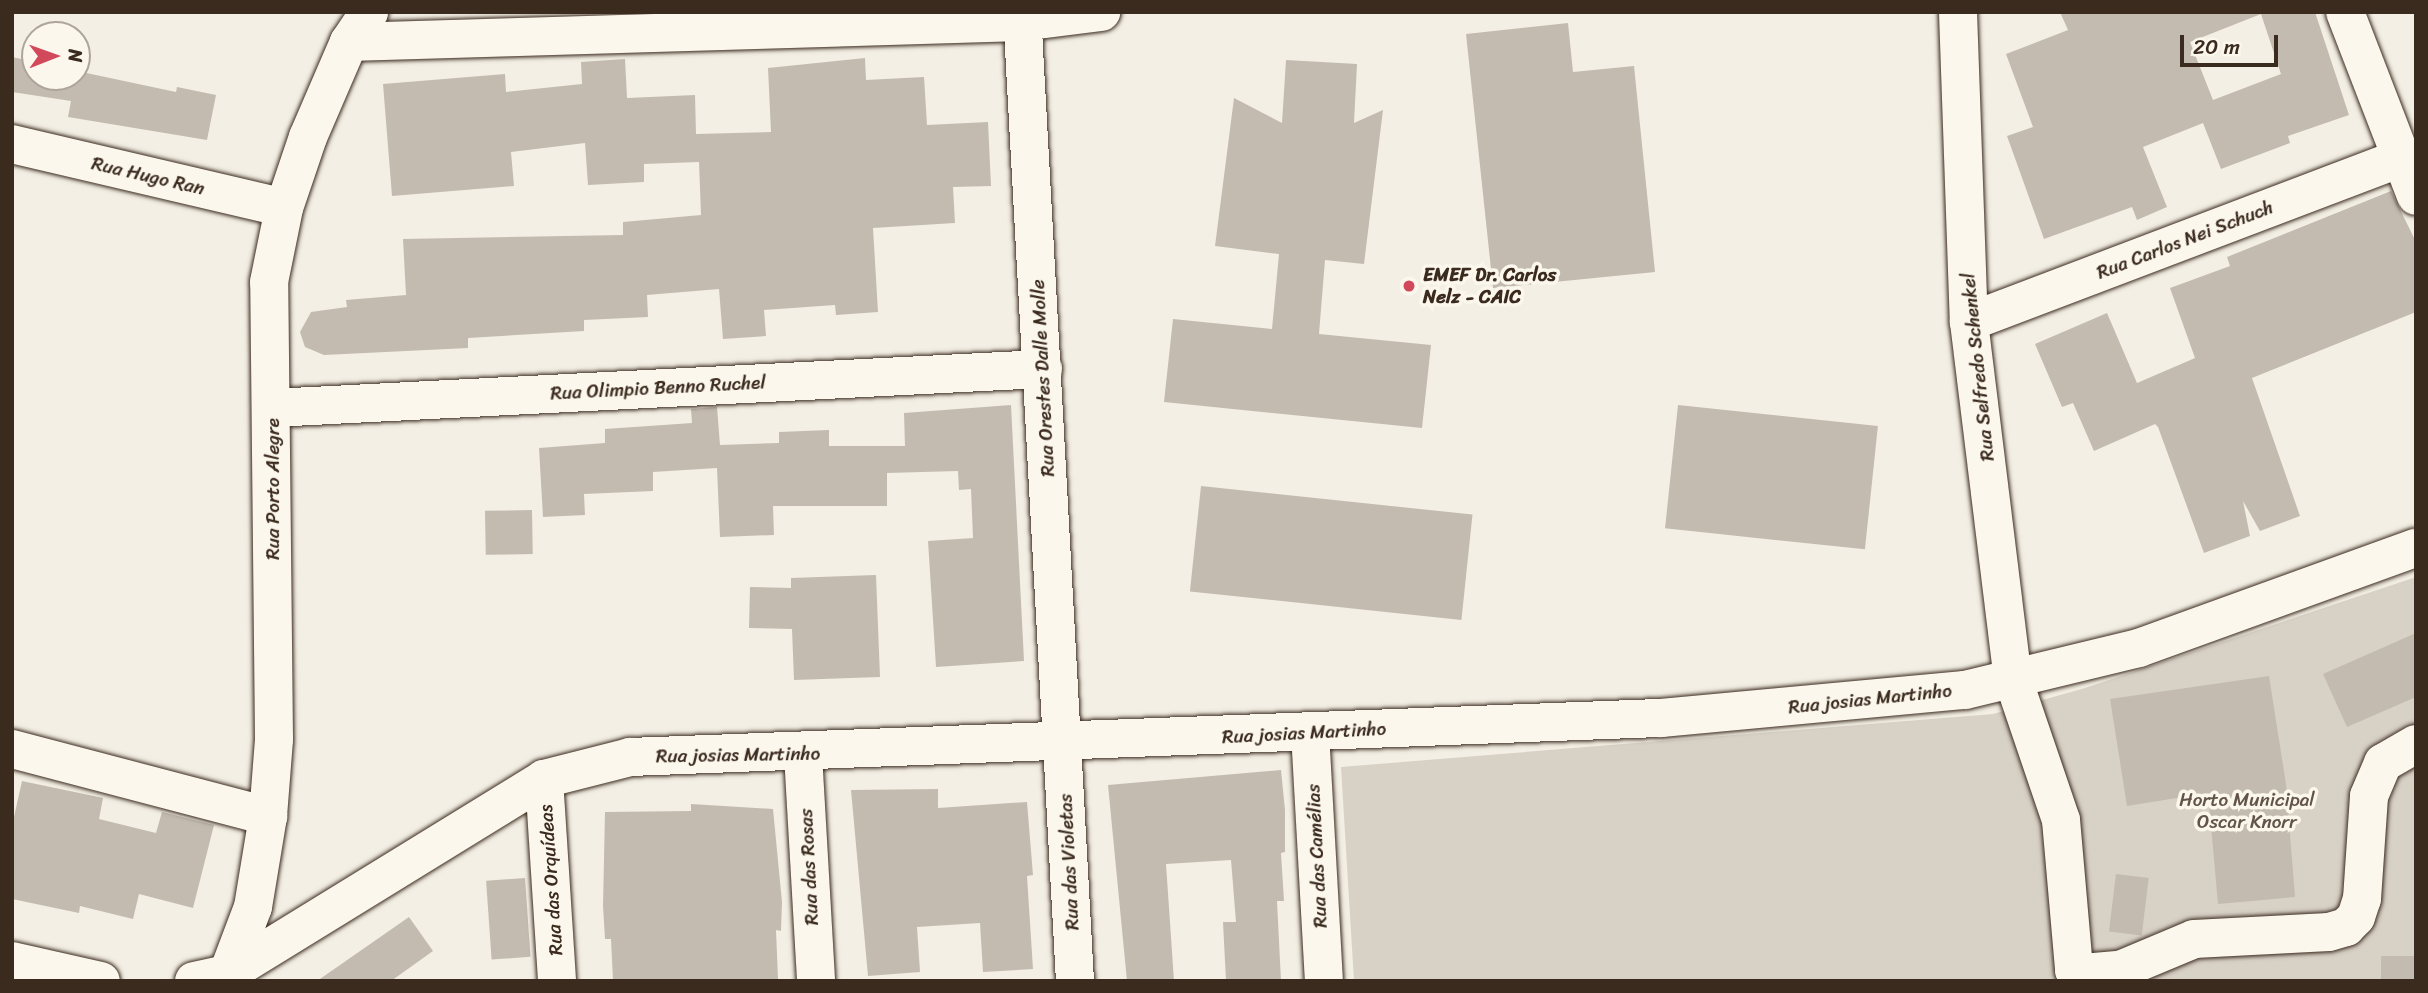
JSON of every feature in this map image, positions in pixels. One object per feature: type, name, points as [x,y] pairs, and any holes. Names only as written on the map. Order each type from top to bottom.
[{"type":"street","name":"Rua Selfredo Schenkel","points":[[1958,12],[1969,322],[2013,679],[2061,820],[2069,865],[2070,963],[2083,973],[2120,970],[2194,939],[2329,932],[2346,927],[2356,917],[2362,899],[2369,796],[2384,763],[2416,744]]},
{"type":"street","points":[[2345,12],[2416,196]]},
{"type":"street","points":[[359,27],[1022,17],[1093,13]]},
{"type":"street","name":"Rua Orestes Dalle Molle","points":[[1022,17],[1063,744]]},
{"type":"street","name":"Rua Porto Alegre","points":[[215,979],[253,907],[268,816],[274,739],[272,408],[266,348],[269,282],[284,208],[308,137],[359,27]]},
{"type":"street","name":"Rua Hugo Ran","points":[[12,144],[284,208]]},
{"type":"street","name":"Rua Carlos Nei Schuch","points":[[1969,322],[2401,158]]},
{"type":"street","name":"Rua Olimpio Benno Ruchel","points":[[272,408],[1043,369]]},
{"type":"street","name":"Rua josias Martinho","points":[[215,979],[544,779],[630,757],[803,754],[1661,718],[1965,690],[2139,648],[2416,548]]},
{"type":"street","name":"Rua das Camélias","points":[[1310,732],[1324,981]]},
{"type":"street","name":"Rua das Violetas","points":[[1063,744],[1075,981]]},
{"type":"street","points":[[12,749],[268,816]]},
{"type":"street","name":"Rua das Rosas","points":[[803,754],[816,981]]},
{"type":"street","name":"Rua das Orquídeas","points":[[544,779],[557,981]]},
{"type":"street","points":[[12,961],[102,981]]},
{"type":"green space","name":"Horto Municipal Oscar Knorr","points":[[2416,577],[2416,981],[1354,981],[1341,767],[1993,714],[2085,688]]},
{"type":"building","points":[[2060,12],[2315,12],[2349,115],[2288,136],[2290,143],[2221,169],[2203,123],[2143,147],[2167,207],[2137,220],[2132,207],[2044,239],[2007,136],[2033,127],[2006,54],[2068,30]],"holes":[[[2261,14],[2281,74],[2213,100],[2190,42]]]},
{"type":"building","points":[[1568,23],[1573,72],[1634,66],[1655,272],[1493,288],[1466,34]]},
{"type":"building","points":[[12,57],[21,59],[21,91],[91,91],[91,74],[176,92],[177,87],[216,95],[207,140],[68,117],[71,101],[12,92]]},
{"type":"building","points":[[865,58],[866,80],[924,77],[927,125],[988,122],[991,186],[953,187],[955,223],[873,228],[878,312],[836,315],[835,305],[764,310],[766,336],[723,339],[719,289],[647,295],[648,317],[584,320],[584,331],[468,338],[468,348],[324,355],[305,347],[300,332],[311,312],[347,307],[346,300],[406,295],[403,239],[623,235],[623,222],[701,215],[699,162],[644,164],[644,182],[588,185],[585,143],[511,152],[514,186],[392,196],[383,84],[505,74],[506,92],[582,84],[581,62],[625,59],[627,98],[695,95],[696,134],[771,132],[768,68]]},
{"type":"building","points":[[1286,60],[1357,64],[1354,123],[1383,110],[1364,264],[1325,260],[1319,334],[1431,345],[1422,428],[1164,402],[1173,319],[1272,329],[1279,254],[1215,246],[1234,98],[1282,123]]},
{"type":"building","points":[[2391,191],[2416,242],[2416,312],[2252,378],[2300,516],[2260,531],[2243,501],[2250,536],[2204,553],[2158,427],[2155,424],[2094,451],[2073,403],[2062,407],[2035,344],[2107,313],[2137,383],[2195,358],[2170,288],[2230,266],[2227,257]]},
{"type":"building","points":[[1011,405],[1024,661],[936,667],[928,541],[973,538],[971,489],[959,490],[958,471],[887,473],[887,506],[773,506],[774,535],[720,537],[717,468],[653,472],[653,491],[584,494],[585,515],[543,517],[539,448],[605,443],[605,429],[692,423],[691,409],[717,407],[720,445],[779,443],[779,432],[829,430],[829,446],[905,446],[904,413]]},
{"type":"building","points":[[1678,405],[1878,426],[1865,549],[1665,528]]},
{"type":"building","points":[[1201,486],[1473,515],[1461,620],[1190,591]]},
{"type":"building","points":[[532,510],[533,554],[486,555],[485,511]]},
{"type":"building","points":[[876,575],[880,677],[794,680],[792,629],[749,628],[750,587],[791,588],[791,578]]},
{"type":"building","points":[[2416,633],[2416,697],[2347,727],[2323,674]]},
{"type":"building","points":[[2269,676],[2286,784],[2295,897],[2218,904],[2208,793],[2127,806],[2110,699]]},
{"type":"building","points":[[1281,770],[1285,810],[1285,852],[1281,853],[1284,901],[1277,901],[1281,981],[1226,981],[1223,922],[1236,922],[1231,860],[1166,864],[1174,981],[1127,981],[1108,785]]},
{"type":"building","points":[[22,781],[103,798],[99,819],[156,833],[162,812],[214,825],[193,908],[139,894],[133,919],[80,906],[79,913],[12,899],[12,826]]},
{"type":"building","points":[[938,789],[938,808],[1027,802],[1033,875],[1027,876],[1033,969],[983,972],[980,923],[917,927],[920,972],[868,976],[851,790]]},
{"type":"building","points":[[691,804],[773,809],[782,902],[781,931],[776,930],[778,979],[613,981],[611,939],[605,939],[603,906],[605,812],[691,811]]},
{"type":"building","points":[[2116,874],[2149,878],[2142,936],[2109,932]]},
{"type":"building","points":[[525,878],[531,957],[492,960],[486,881]]},
{"type":"building","points":[[409,917],[433,951],[391,981],[317,981]]},
{"type":"building","points":[[2381,956],[2416,956],[2416,981],[2381,981]]},
{"type":"place","name":"EMEF Dr. Carlos Nelz - CAIC","points":[[1409,286]]}]
